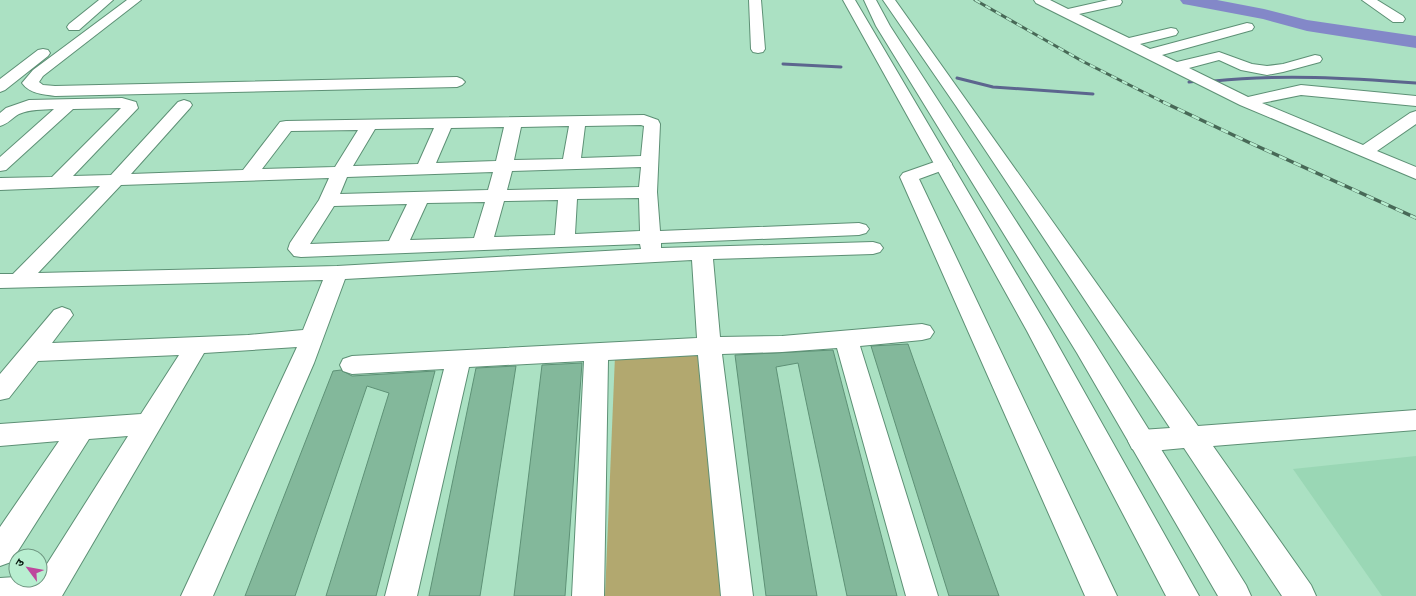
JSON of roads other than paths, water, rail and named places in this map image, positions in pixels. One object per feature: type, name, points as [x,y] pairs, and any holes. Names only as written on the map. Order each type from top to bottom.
[{"type":"street","points":[[66,34],[107,0]]},
{"type":"street","points":[[135,0],[38,73],[30,83],[38,89],[55,91],[457,82]]},
{"type":"street","points":[[755,0],[758,49]]},
{"type":"street","points":[[849,0],[877,52],[990,245],[1098,439],[1182,596]]},
{"type":"street","points":[[870,0],[891,39],[1086,348],[1235,596]]},
{"type":"street","points":[[889,0],[968,112],[1300,596]]},
{"type":"street","points":[[1368,0],[1398,19]]},
{"type":"street","points":[[1045,2],[1068,7],[1116,2]]},
{"type":"street","points":[[1068,7],[1127,43],[1246,102],[1416,174]]},
{"type":"street","points":[[1149,54],[1247,27]]},
{"type":"street","points":[[1127,43],[1172,32]]},
{"type":"street","points":[[0,87],[54,44]]},
{"type":"street","points":[[1174,66],[1219,56],[1226,57],[1258,70],[1280,68],[1315,59]]},
{"type":"street","points":[[1246,102],[1301,90],[1416,101]]},
{"type":"street","points":[[0,121],[12,111],[29,105],[122,103],[130,105],[130,108],[58,181]]},
{"type":"street","points":[[0,166],[68,105]]},
{"type":"street","points":[[19,280],[126,179],[184,105]]},
{"type":"street","points":[[1364,152],[1416,116]]},
{"type":"street","points":[[249,174],[286,126],[639,119],[649,121],[652,124],[648,192],[651,246]]},
{"type":"street","points":[[571,164],[578,120]]},
{"type":"street","points":[[482,245],[504,166],[514,121]]},
{"type":"street","points":[[425,168],[445,123]]},
{"type":"street","points":[[370,124],[341,171],[328,200],[300,243],[298,249],[301,251],[564,241],[651,246],[702,254],[873,248]]},
{"type":"street","points":[[0,184],[650,161]]},
{"type":"street","points":[[943,164],[909,177],[1101,596]]},
{"type":"street","points":[[328,200],[648,192]]},
{"type":"street","points":[[564,241],[568,194]]},
{"type":"street","points":[[396,248],[420,197]]},
{"type":"street","points":[[19,280],[337,273],[859,229]]},
{"type":"street","points":[[702,254],[709,346],[737,596]]},
{"type":"street","points":[[197,596],[313,337],[337,273]]},
{"type":"street","points":[[0,391],[62,315]]},
{"type":"street","points":[[352,365],[709,346],[782,344],[922,332]]},
{"type":"street","points":[[30,353],[248,343],[313,337]]},
{"type":"street","points":[[846,339],[922,596]]},
{"type":"street","points":[[0,593],[47,592],[197,345]]},
{"type":"street","points":[[588,596],[596,352]]},
{"type":"street","points":[[401,596],[459,359]]},
{"type":"street","points":[[0,435],[149,424]]},
{"type":"street","points":[[1141,441],[1413,424]]},
{"type":"street","points":[[0,552],[81,430]]},
{"type":"waterway","points":[[1189,0],[1264,14],[1307,25],[1416,42]]},
{"type":"waterway","points":[[783,64],[841,67]]},
{"type":"waterway","points":[[1214,81],[1290,77],[1340,78],[1416,83]]},
{"type":"waterway","points":[[957,78],[993,87],[1093,94]]},
{"type":"waterway","points":[[1189,82],[1198,81]]},
{"type":"railway","points":[[975,0],[1082,61],[1163,102]]},
{"type":"railway","points":[[1163,102],[1416,218]]}]
